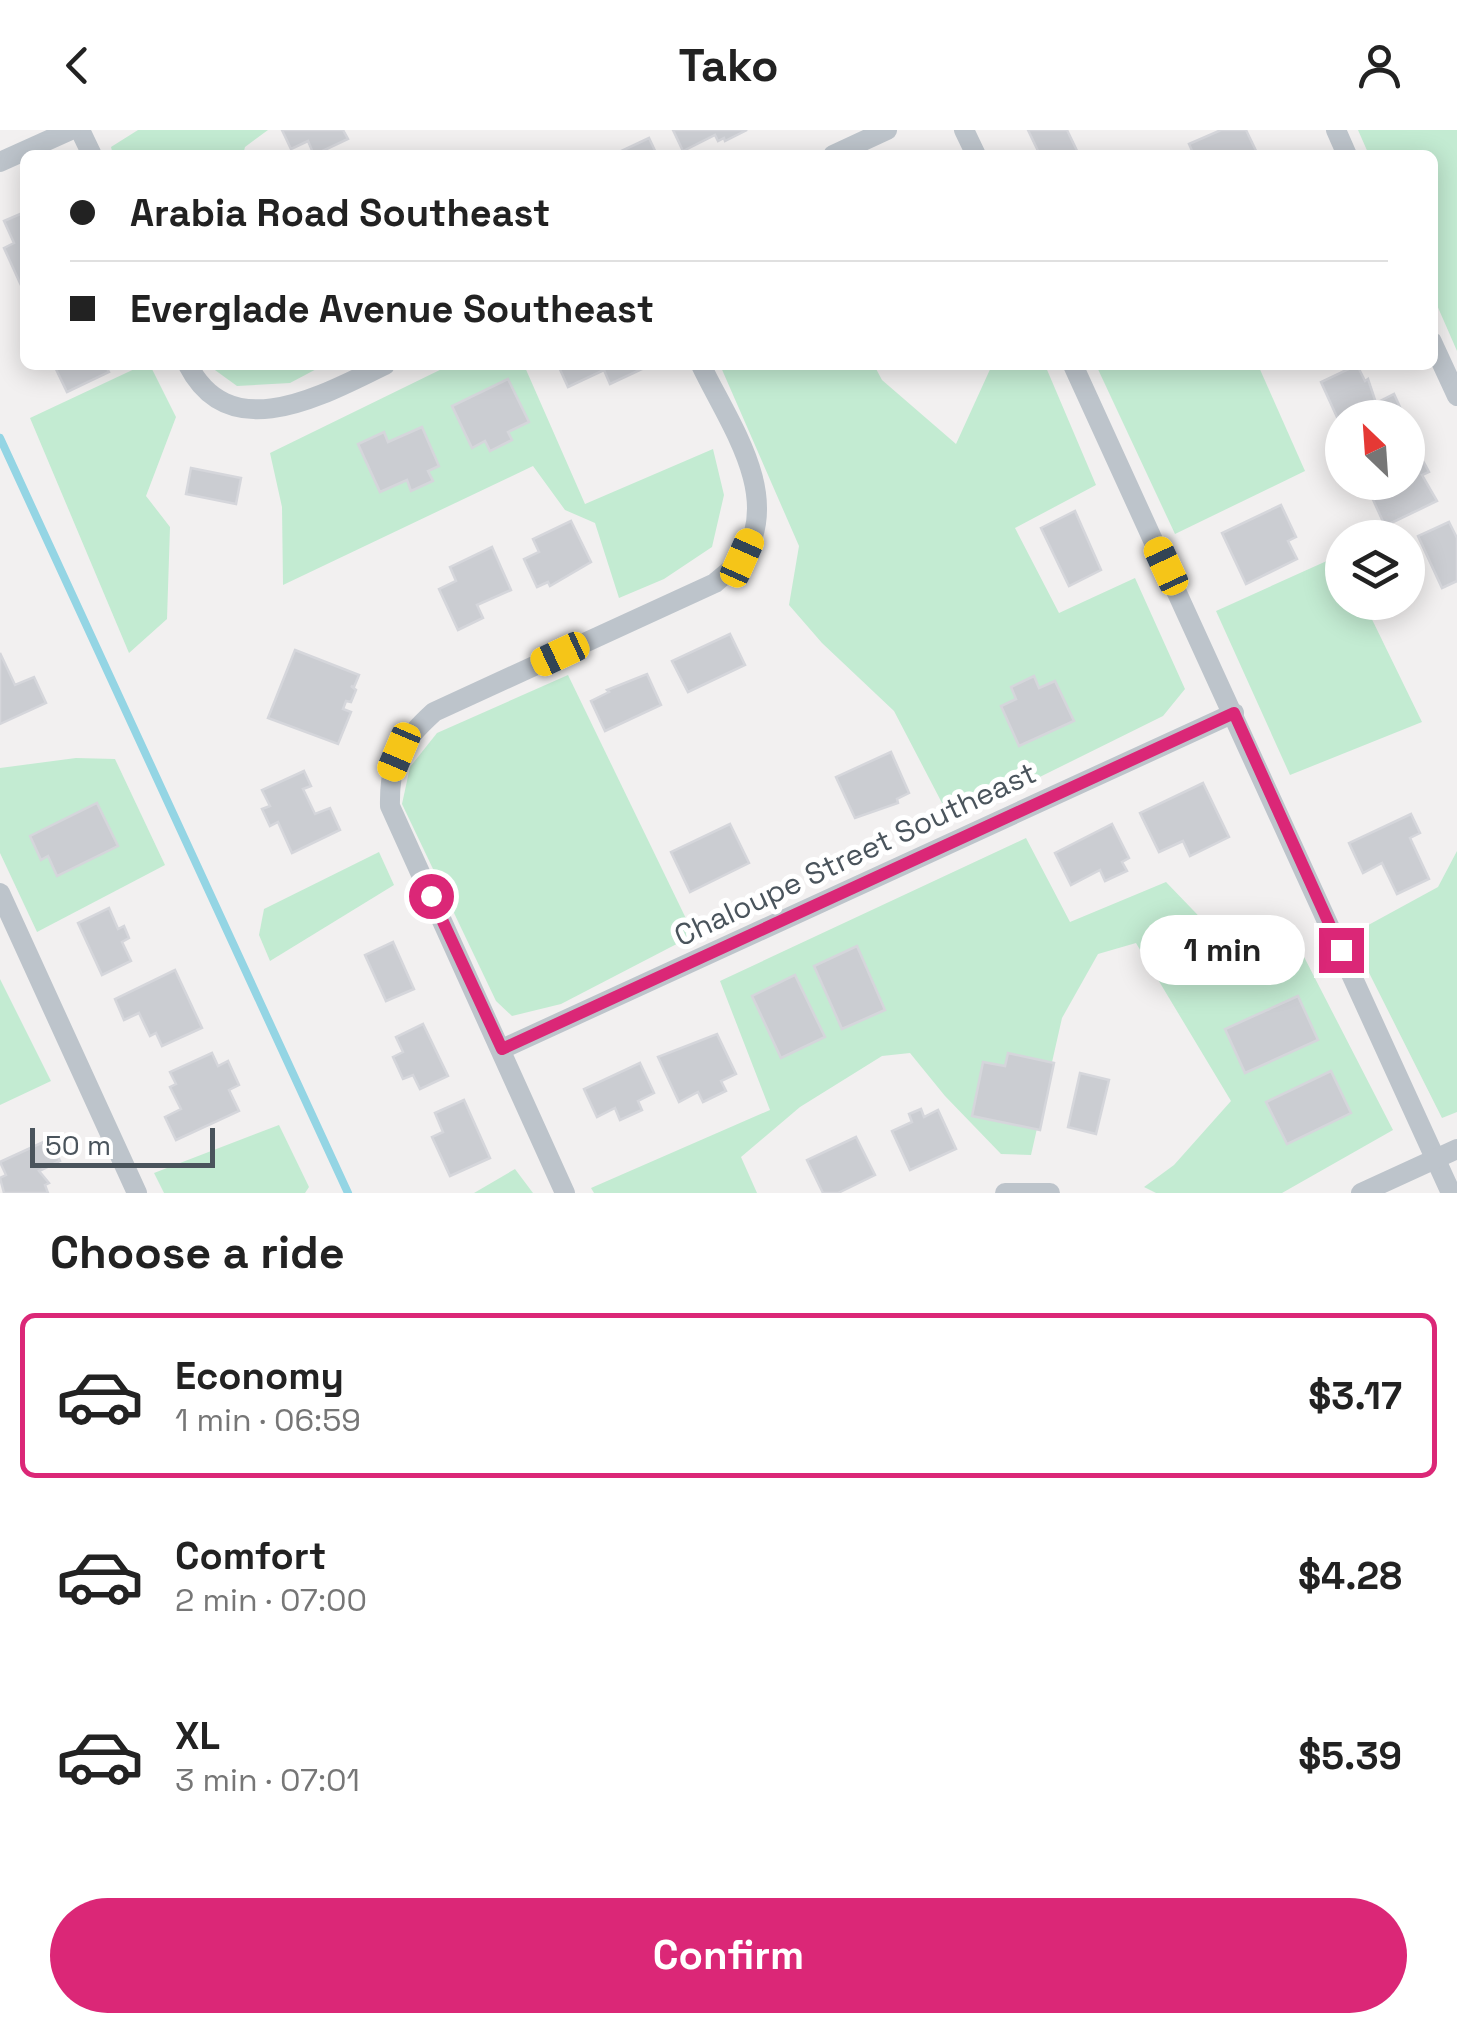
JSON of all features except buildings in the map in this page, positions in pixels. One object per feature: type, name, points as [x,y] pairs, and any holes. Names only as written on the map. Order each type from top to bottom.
[{"type":"street","points":[[27,150],[71,130]]},
{"type":"street","points":[[844,150],[888,130]]},
{"type":"street","points":[[1438,355],[1457,396]]},
{"type":"street","points":[[191,370],[221,402],[263,410],[303,404],[374,370]]},
{"type":"street","points":[[565,1193],[390,806],[389,775],[405,738],[434,712],[715,583],[742,558],[758,522],[756,484],[703,370]]},
{"type":"street","points":[[1075,370],[1451,1193]]},
{"type":"street","name":"Chaloupe Street Southeast","points":[[502,1049],[1234,713]]},
{"type":"street","points":[[0,894],[137,1193]]},
{"type":"street","points":[[1361,1193],[1457,1149]]},
{"type":"street","points":[[1005,1193],[1050,1193]]},
{"type":"green space","points":[[138,130],[268,130],[244,150],[111,147]]},
{"type":"green space","points":[[1358,130],[1457,130],[1457,351],[1438,307],[1438,150],[1367,150]]},
{"type":"green space","points":[[132,370],[152,370],[176,417],[146,496],[170,527],[167,619],[129,653],[30,418]]},
{"type":"green space","points":[[215,370],[315,370],[290,383],[237,386]]},
{"type":"green space","points":[[440,370],[526,370],[585,504],[713,449],[724,495],[712,547],[664,579],[619,598],[595,523],[565,510],[533,466],[283,585],[282,507],[270,453]]},
{"type":"green space","points":[[722,370],[877,370],[882,380],[956,444],[990,370],[1047,370],[1096,485],[1015,528],[1059,613],[1135,578],[1185,689],[1163,716],[965,814],[942,803],[894,711],[822,643],[789,605],[799,546]]},
{"type":"green space","points":[[1098,370],[1260,370],[1305,471],[1175,534]]},
{"type":"green space","points":[[1325,562],[1325,620],[1372,620],[1422,722],[1290,775],[1216,611]]},
{"type":"green space","points":[[568,675],[694,935],[561,1004],[512,1016],[496,1001],[402,804],[410,767],[437,733]]},
{"type":"green space","points":[[76,758],[115,759],[165,865],[37,932],[0,853],[0,768]]},
{"type":"green space","points":[[1026,838],[1070,922],[1166,882],[1244,963],[1301,951],[1393,1130],[1282,1193],[1156,1193],[1144,1187],[1174,1165],[1231,1101],[1136,943],[1098,954],[1062,1018],[1031,1155],[1001,1154],[910,1053],[882,1056],[800,1107],[741,1157],[757,1193],[594,1193],[591,1188],[770,1110],[720,981]]},
{"type":"green space","points":[[1457,851],[1457,1112],[1442,1118],[1350,935],[1438,887]]},
{"type":"green space","points":[[379,852],[394,885],[270,961],[259,935],[264,909]]},
{"type":"green space","points":[[0,979],[51,1081],[0,1105]]},
{"type":"green space","points":[[279,1125],[309,1187],[305,1193],[164,1193],[154,1173]]},
{"type":"green space","points":[[515,1169],[533,1193],[474,1193]]},
{"type":"waterway","points":[[0,438],[348,1193]]},
{"type":"route","points":[[431,896],[502,1049],[1234,713],[1341,950]]}]
